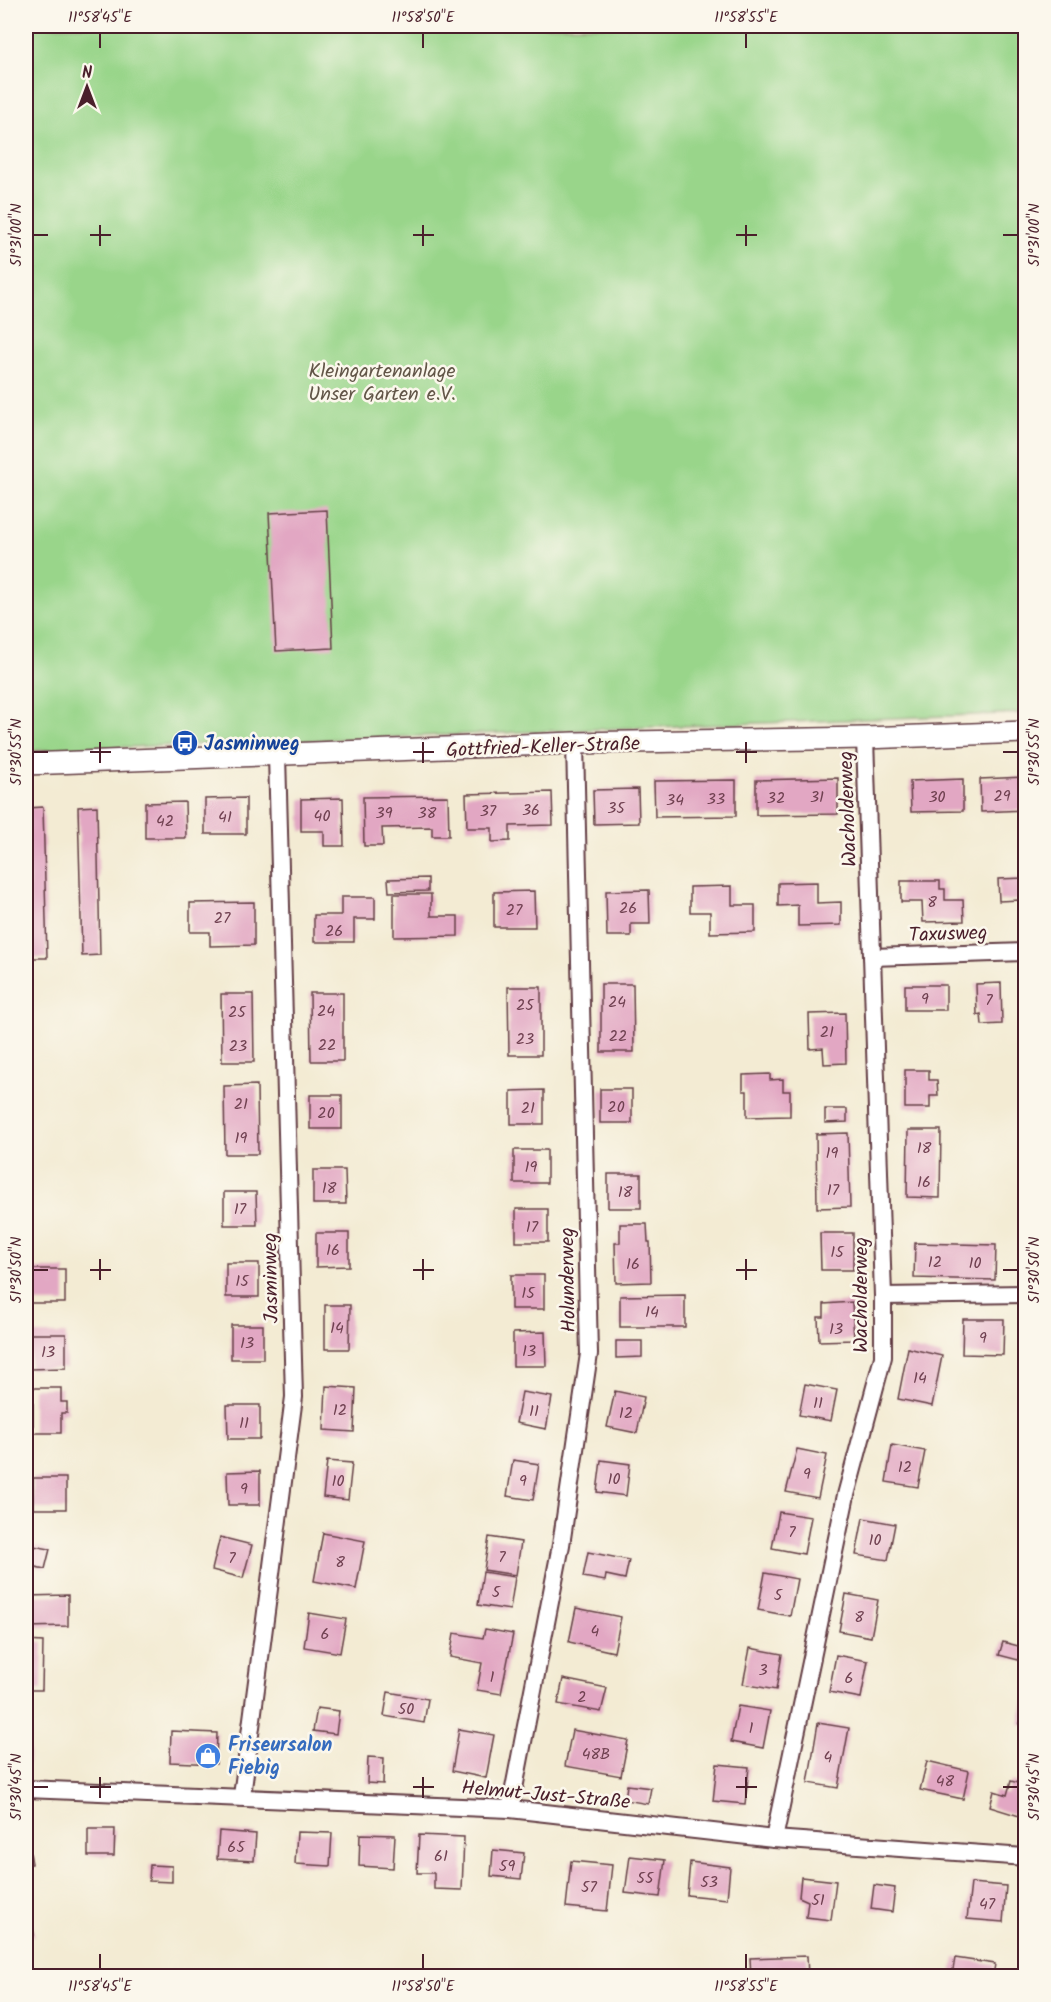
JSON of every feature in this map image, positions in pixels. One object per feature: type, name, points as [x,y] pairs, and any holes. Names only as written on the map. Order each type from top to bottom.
[{"type":"street","name":"Gottfried-Keller-Straße","points":[[26,764],[575,743],[865,738],[1026,732]]},
{"type":"street","name":"Wacholderweg","points":[[774,1839],[846,1495],[883,1357],[865,738]]},
{"type":"street","name":"Holunderweg","points":[[510,1809],[561,1545],[589,1354],[575,743]]},
{"type":"street","name":"Jasminweg","points":[[242,1796],[294,1397],[277,755]]},
{"type":"street","name":"Taxusweg","points":[[872,957],[1026,952]]},
{"type":"street","points":[[883,1296],[1026,1294]]},
{"type":"street","name":"Helmut-Just-Straße","points":[[26,1789],[242,1796],[510,1809],[774,1839],[1026,1857]]},
{"type":"green space","name":"Kleingartenanlage Unser Garten e.V.","points":[[26,26],[1025,26],[1025,713],[26,751]]},
{"type":"building","points":[[327,510],[333,648],[276,651],[269,513]]},
{"type":"building","points":[[1026,777],[1026,810],[981,812],[980,779]]},
{"type":"building","points":[[838,778],[838,814],[756,815],[756,780]]},
{"type":"building","points":[[963,779],[963,811],[911,812],[910,781]]},
{"type":"building","points":[[736,780],[736,816],[655,817],[654,781]]},
{"type":"building","points":[[638,789],[639,823],[594,824],[593,790]]},
{"type":"building","points":[[552,792],[553,825],[510,826],[510,841],[492,842],[492,828],[467,828],[466,794]]},
{"type":"building","points":[[448,796],[449,836],[432,836],[432,827],[382,828],[383,846],[364,846],[363,797]]},
{"type":"building","points":[[246,798],[246,834],[205,834],[205,799]]},
{"type":"building","points":[[343,798],[344,846],[324,846],[324,831],[301,831],[301,799]]},
{"type":"building","points":[[185,802],[186,838],[145,838],[145,803]]},
{"type":"building","points":[[97,806],[100,955],[82,956],[78,807]]},
{"type":"building","points":[[43,807],[47,958],[31,958],[27,808]]},
{"type":"building","points":[[428,878],[428,891],[389,892],[388,879]]},
{"type":"building","points":[[1026,878],[1026,921],[1019,921],[1019,900],[999,901],[998,879]]},
{"type":"building","points":[[901,881],[940,881],[940,889],[945,889],[945,900],[963,900],[964,921],[923,922],[922,902],[901,902]]},
{"type":"building","points":[[817,882],[817,903],[841,902],[841,925],[798,926],[798,905],[778,906],[778,883]]},
{"type":"building","points":[[732,886],[732,905],[755,905],[755,932],[710,933],[710,912],[690,912],[690,887]]},
{"type":"building","points":[[649,890],[650,924],[631,924],[631,936],[607,936],[606,891]]},
{"type":"building","points":[[534,891],[535,927],[494,927],[494,892]]},
{"type":"building","points":[[394,894],[431,894],[431,916],[458,916],[458,936],[394,937]]},
{"type":"building","points":[[341,897],[375,897],[375,919],[354,919],[354,942],[314,942],[314,915],[341,915]]},
{"type":"building","points":[[254,902],[254,945],[210,946],[210,932],[190,932],[190,903]]},
{"type":"building","points":[[27,913],[29,959],[26,959]]},
{"type":"building","points":[[1001,983],[1002,1024],[982,1025],[981,1014],[977,1015],[976,984]]},
{"type":"building","points":[[601,984],[633,984],[634,1052],[601,1052]]},
{"type":"building","points":[[905,985],[946,985],[946,1010],[905,1010]]},
{"type":"building","points":[[508,987],[541,987],[541,1055],[509,1055]]},
{"type":"building","points":[[310,993],[343,993],[343,1061],[311,1061]]},
{"type":"building","points":[[221,994],[253,994],[254,1062],[222,1062]]},
{"type":"building","points":[[845,1013],[846,1063],[824,1064],[823,1048],[810,1049],[809,1014]]},
{"type":"building","points":[[905,1070],[929,1070],[929,1080],[937,1080],[938,1096],[930,1096],[930,1108],[905,1108]]},
{"type":"building","points":[[770,1074],[770,1080],[783,1079],[783,1091],[790,1091],[790,1116],[747,1117],[747,1091],[743,1091],[743,1075]]},
{"type":"building","points":[[257,1085],[258,1154],[225,1154],[224,1086]]},
{"type":"building","points":[[600,1089],[632,1089],[632,1123],[600,1123]]},
{"type":"building","points":[[544,1090],[544,1124],[511,1124],[511,1091]]},
{"type":"building","points":[[310,1095],[342,1095],[342,1129],[310,1129]]},
{"type":"building","points":[[825,1109],[847,1109],[847,1122],[825,1123]]},
{"type":"building","points":[[908,1130],[941,1130],[940,1198],[907,1197]]},
{"type":"building","points":[[848,1133],[850,1207],[817,1208],[816,1134]]},
{"type":"building","points":[[514,1150],[547,1150],[547,1183],[514,1183]]},
{"type":"building","points":[[313,1170],[345,1170],[346,1204],[313,1204]]},
{"type":"building","points":[[608,1174],[641,1174],[641,1208],[608,1208]]},
{"type":"building","points":[[224,1192],[256,1192],[257,1225],[224,1225]]},
{"type":"building","points":[[516,1209],[548,1209],[548,1242],[516,1242]]},
{"type":"building","points":[[620,1224],[647,1224],[651,1282],[616,1283],[615,1243],[620,1243]]},
{"type":"building","points":[[316,1233],[349,1233],[349,1266],[316,1267]]},
{"type":"building","points":[[820,1233],[853,1233],[853,1270],[821,1270]]},
{"type":"building","points":[[915,1243],[996,1245],[995,1280],[914,1278]]},
{"type":"building","points":[[226,1263],[259,1263],[259,1297],[226,1297]]},
{"type":"building","points":[[28,1269],[65,1269],[65,1303],[28,1303]]},
{"type":"building","points":[[511,1275],[544,1275],[544,1309],[511,1309]]},
{"type":"building","points":[[685,1295],[685,1327],[620,1327],[620,1296]]},
{"type":"building","points":[[852,1302],[854,1340],[819,1341],[818,1317],[824,1317],[824,1304]]},
{"type":"building","points":[[325,1305],[350,1305],[349,1349],[325,1349]]},
{"type":"building","points":[[963,1319],[1004,1319],[1003,1355],[962,1354]]},
{"type":"building","points":[[231,1325],[263,1325],[263,1359],[231,1359]]},
{"type":"building","points":[[545,1332],[546,1366],[513,1366],[513,1333]]},
{"type":"building","points":[[30,1334],[66,1334],[66,1368],[30,1369]]},
{"type":"building","points":[[616,1341],[642,1341],[642,1357],[616,1358]]},
{"type":"building","points":[[908,1348],[942,1356],[932,1406],[898,1399]]},
{"type":"building","points":[[805,1384],[837,1390],[831,1421],[799,1415]]},
{"type":"building","points":[[326,1386],[356,1388],[354,1432],[324,1430]]},
{"type":"building","points":[[33,1388],[61,1388],[61,1402],[67,1402],[67,1413],[61,1413],[61,1433],[33,1433]]},
{"type":"building","points":[[615,1391],[644,1397],[637,1433],[607,1427]]},
{"type":"building","points":[[522,1392],[552,1397],[546,1429],[516,1423]]},
{"type":"building","points":[[227,1405],[260,1405],[260,1439],[228,1439]]},
{"type":"building","points":[[892,1445],[925,1451],[918,1487],[886,1482]]},
{"type":"building","points":[[797,1449],[827,1455],[818,1498],[786,1492]]},
{"type":"building","points":[[513,1460],[539,1464],[533,1500],[507,1496]]},
{"type":"building","points":[[601,1460],[630,1464],[626,1496],[597,1492]]},
{"type":"building","points":[[327,1461],[352,1463],[348,1500],[323,1497]]},
{"type":"building","points":[[260,1471],[260,1505],[228,1505],[227,1472]]},
{"type":"building","points":[[33,1478],[66,1478],[66,1509],[33,1509]]},
{"type":"building","points":[[779,1512],[811,1517],[804,1554],[772,1548]]},
{"type":"building","points":[[863,1518],[895,1524],[888,1560],[856,1555]]},
{"type":"building","points":[[323,1533],[365,1541],[356,1589],[314,1581]]},
{"type":"building","points":[[220,1537],[252,1545],[243,1578],[212,1570]]},
{"type":"building","points":[[489,1537],[521,1542],[516,1575],[484,1570]]},
{"type":"building","points":[[28,1545],[50,1549],[45,1569],[26,1565]]},
{"type":"building","points":[[588,1552],[629,1560],[625,1579],[606,1575],[605,1581],[583,1577]]},
{"type":"building","points":[[483,1572],[515,1577],[510,1610],[478,1605]]},
{"type":"building","points":[[765,1573],[797,1579],[790,1616],[758,1610]]},
{"type":"building","points":[[846,1594],[878,1600],[871,1637],[839,1631]]},
{"type":"building","points":[[68,1595],[68,1626],[26,1627],[26,1596]]},
{"type":"building","points":[[576,1608],[621,1617],[614,1652],[569,1642]]},
{"type":"building","points":[[309,1613],[346,1619],[340,1653],[304,1647]]},
{"type":"building","points":[[485,1629],[513,1634],[501,1694],[477,1690],[482,1663],[450,1657],[454,1633],[483,1638]]},
{"type":"building","points":[[26,1641],[43,1642],[42,1690],[26,1690]]},
{"type":"building","points":[[1003,1642],[1026,1648],[1026,1662],[999,1655]]},
{"type":"building","points":[[750,1648],[782,1654],[776,1690],[743,1684]]},
{"type":"building","points":[[836,1655],[868,1661],[861,1698],[829,1692]]},
{"type":"building","points":[[563,1679],[607,1688],[601,1712],[558,1704]]},
{"type":"building","points":[[388,1692],[428,1699],[424,1723],[384,1716]]},
{"type":"building","points":[[1026,1700],[1026,1725],[1019,1724]]},
{"type":"building","points":[[738,1706],[770,1711],[763,1748],[731,1742]]},
{"type":"building","points":[[317,1708],[339,1711],[336,1734],[313,1731]]},
{"type":"building","points":[[818,1723],[849,1728],[838,1788],[808,1783]]},
{"type":"building","points":[[459,1729],[494,1735],[486,1778],[452,1771]]},
{"type":"building","points":[[26,1730],[31,1730],[28,1765],[26,1764]]},
{"type":"building","points":[[572,1730],[628,1740],[621,1776],[565,1766]]},
{"type":"building","points":[[171,1731],[217,1733],[216,1764],[170,1762]]},
{"type":"building","points":[[368,1757],[384,1758],[383,1784],[367,1783]]},
{"type":"building","points":[[927,1761],[969,1771],[963,1799],[920,1790]]},
{"type":"building","points":[[717,1764],[749,1767],[745,1804],[713,1801]]},
{"type":"building","points":[[1011,1781],[1026,1785],[1026,1818],[990,1807],[994,1791],[1007,1795]]},
{"type":"building","points":[[627,1785],[651,1788],[648,1804],[625,1800]]},
{"type":"building","points":[[26,1829],[32,1864],[26,1865]]},
{"type":"building","points":[[88,1829],[115,1829],[114,1856],[88,1856]]},
{"type":"building","points":[[219,1831],[256,1834],[254,1861],[217,1859]]},
{"type":"building","points":[[297,1832],[332,1833],[330,1866],[295,1864]]},
{"type":"building","points":[[360,1834],[395,1835],[393,1868],[359,1866]]},
{"type":"building","points":[[419,1835],[464,1837],[462,1890],[434,1889],[434,1873],[417,1873]]},
{"type":"building","points":[[493,1850],[524,1853],[521,1879],[491,1876]]},
{"type":"building","points":[[630,1856],[665,1860],[660,1897],[625,1893]]},
{"type":"building","points":[[571,1861],[612,1865],[607,1911],[566,1907]]},
{"type":"building","points":[[690,1862],[730,1867],[727,1899],[687,1895]]},
{"type":"building","points":[[150,1865],[172,1866],[172,1882],[149,1881]]},
{"type":"building","points":[[801,1877],[836,1881],[831,1920],[806,1917],[808,1901],[799,1897]]},
{"type":"building","points":[[971,1883],[1006,1886],[1003,1922],[967,1919]]},
{"type":"building","points":[[874,1885],[895,1888],[892,1912],[871,1909]]},
{"type":"building","points":[[30,1908],[34,1935],[26,1936],[26,1909]]},
{"type":"building","points":[[807,1956],[808,1976],[751,1976],[750,1958]]},
{"type":"building","points":[[955,1958],[995,1964],[993,1976],[952,1976]]},
{"type":"building","points":[[732,1972],[732,1976],[687,1976],[687,1974]]},
{"type":"place","name":"Jasminweg","points":[[185,743]]},
{"type":"place","name":"Friseursalon Fiebig","points":[[208,1756]]}]
